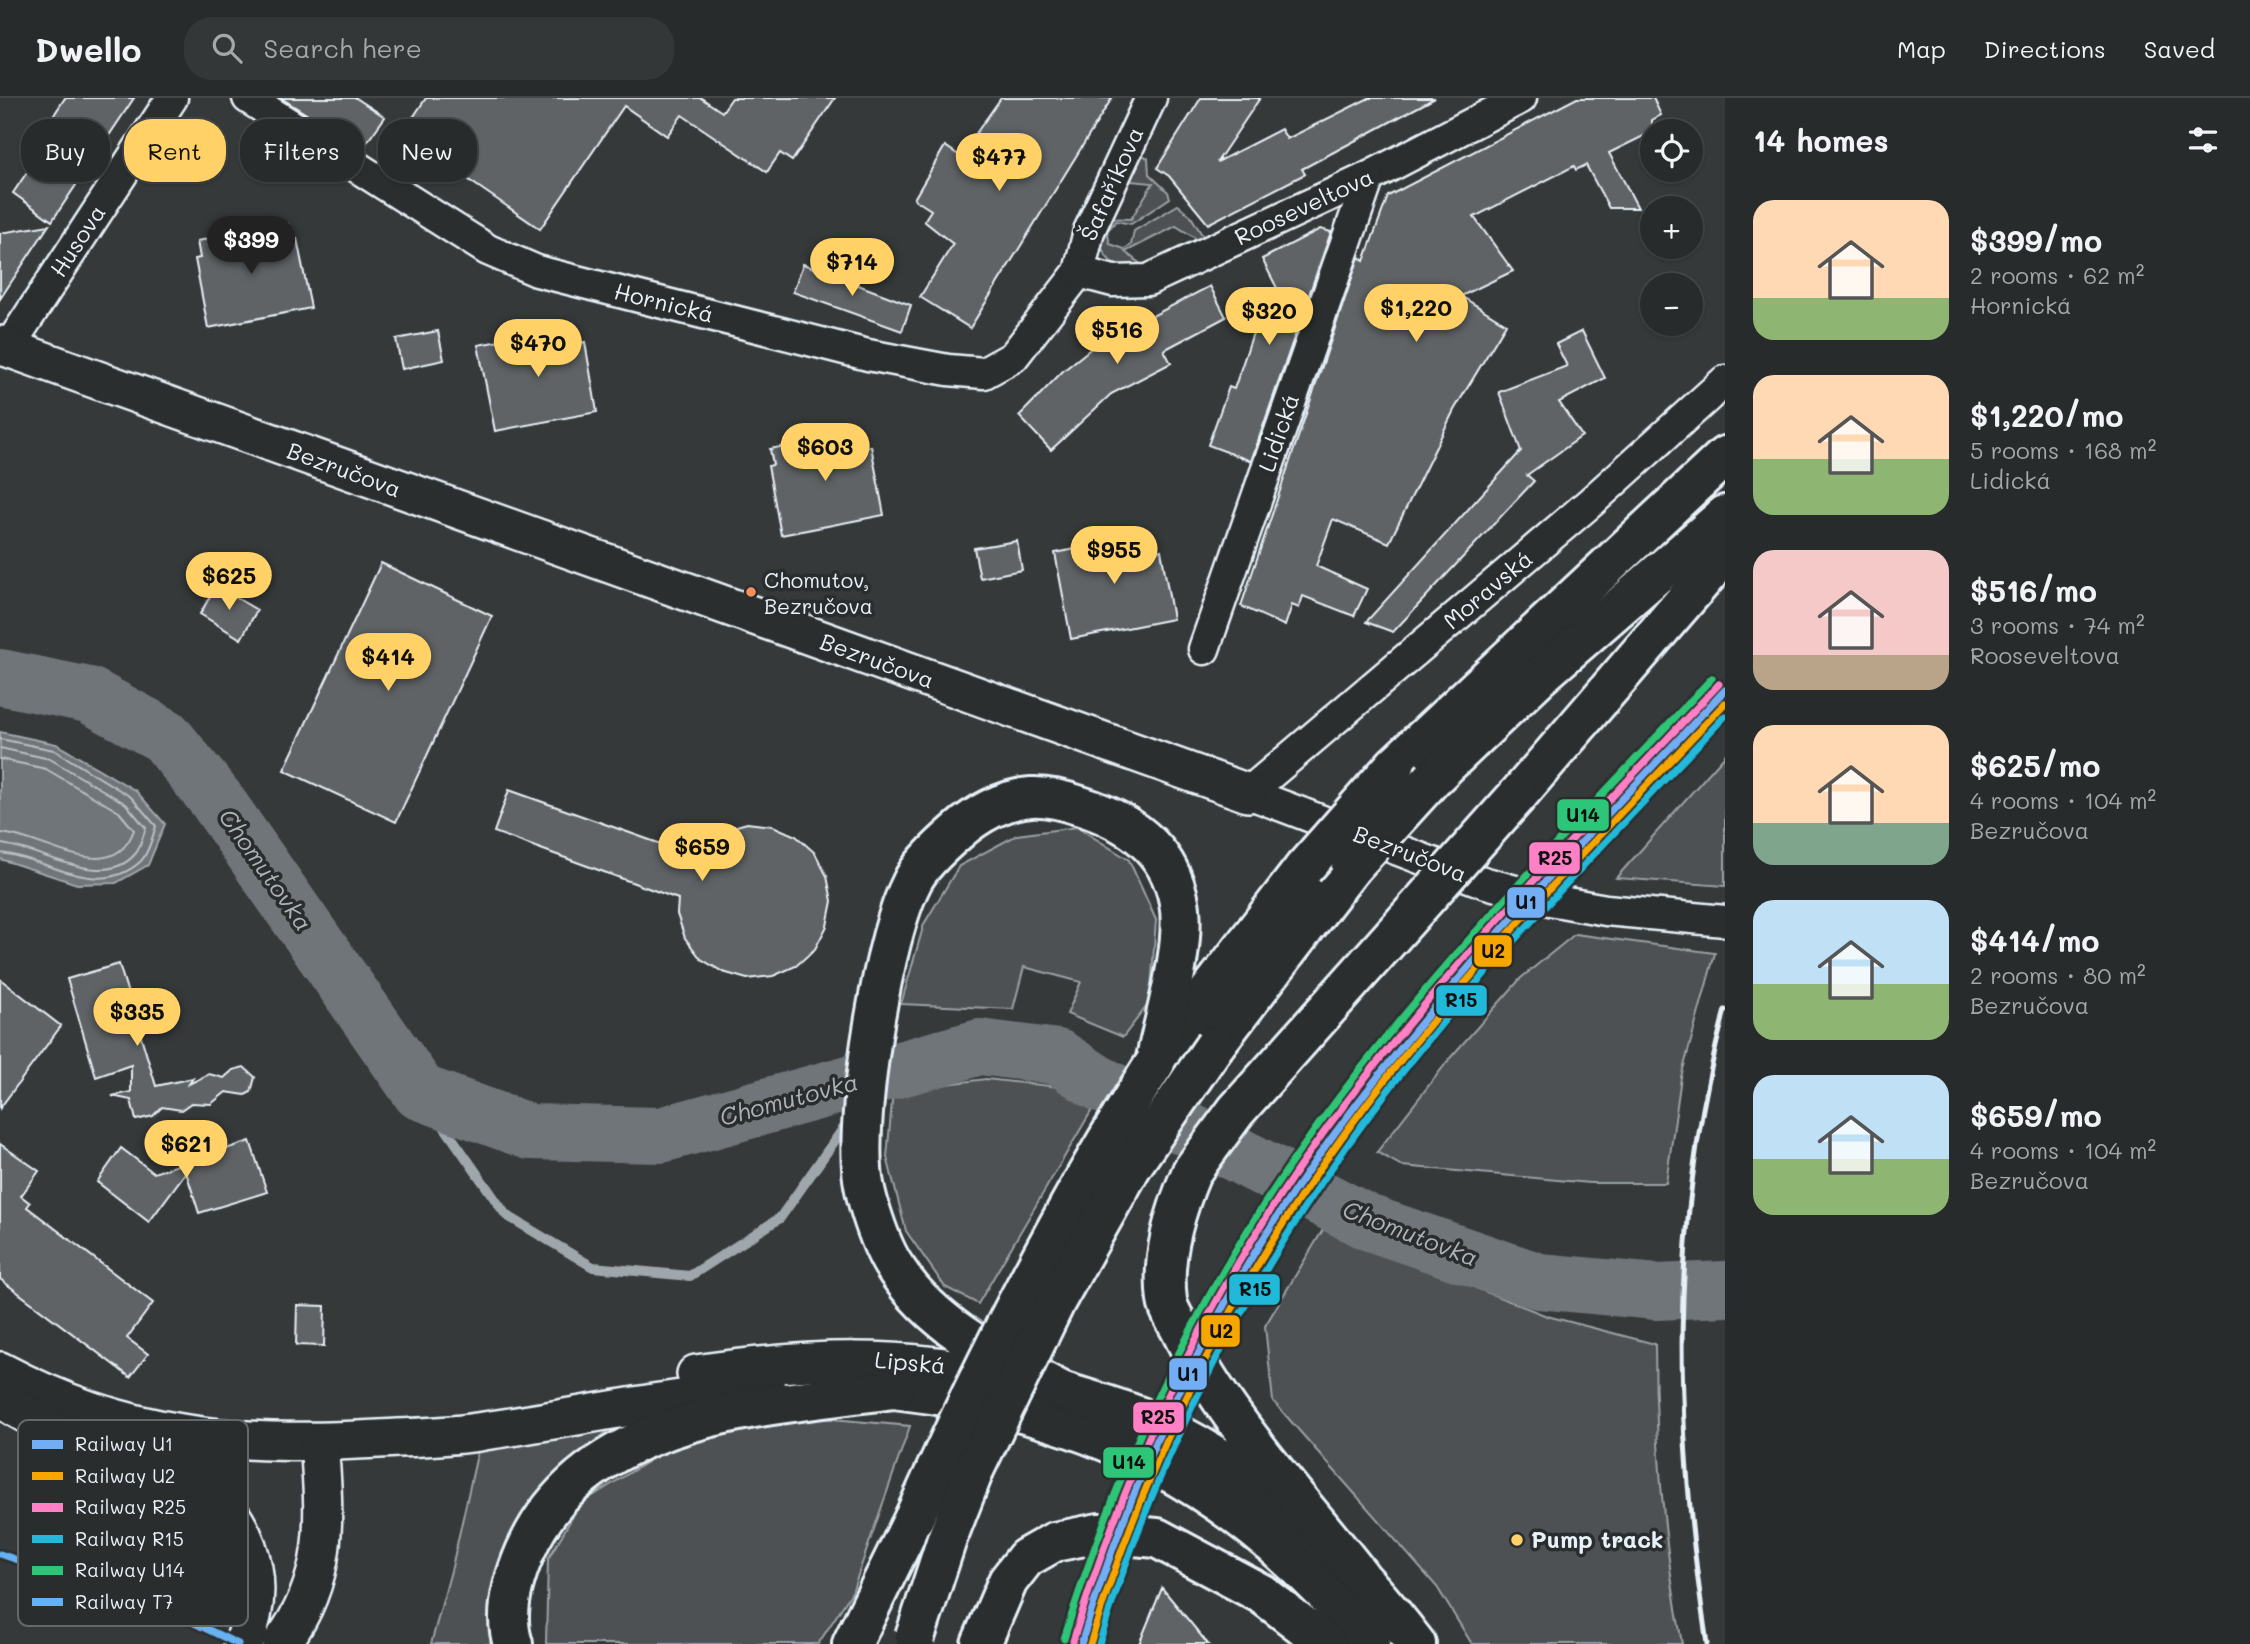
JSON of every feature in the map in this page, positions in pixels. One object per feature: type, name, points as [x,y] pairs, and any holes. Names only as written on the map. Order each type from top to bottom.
[{"type":"main road","points":[[852,1644],[914,1518],[952,1431],[1034,1266],[1108,1135],[1155,1063],[1304,868],[1395,765],[1510,654],[1725,456]]},
{"type":"main road","points":[[903,1642],[975,1468],[1056,1301],[1132,1166],[1215,1045],[1351,868],[1433,778],[1538,678],[1725,515]]},
{"type":"main road","points":[[1359,1575],[1230,1410],[1188,1346],[1167,1302],[1168,1246],[1178,1204],[1192,1171],[1236,1111],[1517,796],[1725,554]]},
{"type":"main road","points":[[1061,1391],[995,1356],[938,1317],[895,1268],[872,1212],[862,1171],[861,1136],[873,1035],[894,931],[912,880],[966,825],[994,806],[1032,797],[1065,801],[1113,816],[1145,838],[1168,871],[1179,902],[1179,941],[1155,1063]]},
{"type":"main road","points":[[513,1644],[509,1631],[513,1580],[535,1529],[569,1486],[617,1451],[678,1424],[774,1405],[894,1389]]},
{"type":"main road","name":"Lipská","points":[[894,1389],[958,1396],[1026,1412],[1154,1462],[1212,1496],[1273,1541],[1343,1611],[1370,1644]]},
{"type":"main road","name":"Lipská","points":[[1061,1391],[1169,1430],[1227,1462],[1290,1509],[1359,1575],[1416,1644]]},
{"type":"main road","points":[[903,1642],[914,1518]]},
{"type":"main road","points":[[981,1644],[1008,1581],[1026,1558],[1054,1542],[1099,1533],[1157,1538],[1262,1594],[1327,1644]]},
{"type":"street","name":"Husova","points":[[4,347],[172,98]]},
{"type":"street","name":"Hornická","points":[[248,98],[488,250],[537,271],[868,355],[948,370],[984,373],[1013,357],[1079,272]]},
{"type":"street","name":"Šafaříkova","points":[[1079,272],[1089,231],[1151,98]]},
{"type":"street","name":"Rooseveltova","points":[[1079,272],[1113,281],[1148,280],[1369,177],[1521,98]]},
{"type":"street","name":"Lidická","points":[[1204,649],[1369,177]]},
{"type":"street","name":"Bezručova","points":[[4,347],[1248,793],[1483,882],[1544,899],[1620,911],[1725,921]]},
{"type":"street","name":"Moravská","points":[[1248,793],[1581,511],[1725,381]]},
{"type":"street","name":"Lipská","points":[[319,1442],[484,1408],[737,1368],[829,1359],[911,1361],[969,1369],[1061,1391]]},
{"type":"street","name":"Lipská","points":[[0,1371],[38,1391],[121,1420]]},
{"type":"street","name":"Lipská","points":[[248,1441],[319,1442],[482,1432],[624,1407],[761,1391],[894,1389]]},
{"type":"street","points":[[0,1398],[37,1420]]},
{"type":"street","points":[[281,1644],[303,1611],[319,1567],[325,1520],[319,1442]]},
{"type":"street","points":[[243,1644],[255,1604],[252,1559],[248,1549]]},
{"type":"shaded area","points":[[1138,153],[1148,158],[1149,174],[1168,192],[1170,198],[1131,224],[1116,221],[1107,231],[1110,244],[1124,249],[1131,245],[1134,231],[1178,205],[1190,215],[1204,238],[1200,241],[1176,226],[1125,252],[1146,268],[1116,266],[1105,255],[1101,245],[1105,218],[1131,219],[1153,183],[1131,181],[1129,178]]},
{"type":"shaded area","points":[[1725,755],[1725,886],[1616,878]]},
{"type":"shaded area","points":[[1077,827],[1129,860],[1156,920],[1150,1002],[1123,1037],[1067,1014],[1081,982],[1024,967],[1013,1009],[901,1004],[924,924],[959,866],[1017,835]]},
{"type":"shaded area","points":[[1575,934],[1715,953],[1681,1077],[1666,1183],[1590,1183],[1402,1166],[1377,1152],[1451,1057],[1521,978]]},
{"type":"shaded area","points":[[986,1079],[1059,1087],[1096,1103],[978,1304],[945,1287],[906,1231],[887,1157],[893,1091]]},
{"type":"shaded area","name":"Pump track","points":[[1324,1228],[1547,1316],[1655,1344],[1662,1495],[1682,1644],[1472,1644],[1437,1587],[1273,1401],[1265,1326]]},
{"type":"shaded area","points":[[821,1418],[910,1426],[852,1592],[818,1644],[546,1644],[548,1559],[580,1504],[682,1440]]},
{"type":"shaded area","points":[[609,1430],[560,1471],[511,1534],[490,1602],[498,1644],[431,1644],[452,1567],[478,1450]]},
{"type":"water","points":[[0,732],[56,744],[136,791],[165,824],[148,865],[116,883],[77,884],[0,859]]},
{"type":"building","points":[[65,98],[134,98],[110,134],[110,119],[51,119]]},
{"type":"building","points":[[281,98],[356,98],[385,117],[378,119],[378,127],[364,146],[364,119],[314,119]]},
{"type":"building","points":[[426,98],[701,98],[722,112],[732,98],[835,98],[792,161],[780,153],[767,172],[682,115],[667,136],[624,106],[540,229],[472,182],[477,182],[477,119],[412,119]]},
{"type":"building","points":[[1001,98],[1112,98],[970,328],[920,297],[953,244],[924,221],[931,210],[914,199],[945,146],[960,156]]},
{"type":"building","points":[[1201,98],[1260,98],[1217,162],[1281,129],[1287,139],[1369,98],[1435,98],[1302,169],[1305,174],[1208,224],[1169,176],[1157,168]]},
{"type":"building","points":[[1577,98],[1653,98],[1661,115],[1654,119],[1640,119],[1640,138],[1609,153],[1638,208],[1609,208],[1586,165],[1576,170],[1574,166],[1474,217],[1513,271],[1461,296],[1506,324],[1454,410],[1389,543],[1333,519],[1316,566],[1367,589],[1354,616],[1303,596],[1299,608],[1292,605],[1285,626],[1241,606],[1359,257],[1364,261],[1388,196]]},
{"type":"building","points":[[21,181],[78,182],[52,221],[13,193]]},
{"type":"building","points":[[288,224],[293,240],[297,239],[311,308],[208,328],[195,259],[200,258],[197,241]]},
{"type":"building","points":[[49,225],[0,299],[0,233]]},
{"type":"building","points":[[1320,229],[1331,232],[1251,461],[1208,445],[1229,387],[1234,389],[1255,327],[1264,330],[1278,290],[1262,259]]},
{"type":"building","points":[[803,264],[911,305],[902,331],[793,292]]},
{"type":"building","points":[[1210,286],[1226,317],[1164,350],[1171,363],[1111,394],[1051,450],[1019,416],[1063,371],[1094,346]]},
{"type":"building","points":[[575,327],[580,343],[585,342],[597,412],[495,431],[478,345]]},
{"type":"building","points":[[438,331],[444,360],[402,369],[396,339]]},
{"type":"building","points":[[1582,331],[1605,378],[1559,402],[1582,436],[1527,475],[1534,481],[1393,632],[1366,622],[1521,451],[1499,392],[1567,366],[1556,344]]},
{"type":"building","points":[[862,431],[866,447],[871,446],[884,515],[781,535],[768,466],[773,465],[770,449]]},
{"type":"building","points":[[1152,534],[1156,551],[1161,550],[1173,619],[1071,639],[1055,553]]},
{"type":"building","points":[[1017,541],[1022,570],[980,578],[974,548]]},
{"type":"building","points":[[381,563],[492,616],[396,822],[284,770]]},
{"type":"building","points":[[216,586],[257,610],[241,639],[200,614]]},
{"type":"building","points":[[509,790],[692,855],[701,843],[723,830],[747,823],[773,826],[796,836],[815,853],[827,876],[832,901],[827,926],[815,949],[796,966],[773,976],[747,979],[723,972],[701,959],[685,938],[677,914],[678,899],[494,832]]},
{"type":"building","points":[[119,964],[156,1086],[193,1078],[189,1084],[209,1074],[224,1078],[233,1070],[244,1067],[255,1077],[251,1092],[245,1095],[226,1092],[211,1104],[191,1103],[181,1110],[162,1107],[153,1116],[136,1120],[131,1100],[112,1096],[131,1092],[131,1065],[96,1077],[67,979]]},
{"type":"building","points":[[0,979],[61,1026],[0,1108]]},
{"type":"building","points":[[250,1141],[267,1192],[199,1213],[186,1172],[149,1222],[97,1182],[121,1148],[154,1173]]},
{"type":"building","points":[[0,1144],[39,1171],[21,1196],[30,1203],[27,1207],[153,1303],[127,1338],[148,1354],[130,1377],[0,1279]]},
{"type":"building","points":[[297,1305],[325,1306],[324,1346],[296,1345]]},
{"type":"building","points":[[1162,1588],[1208,1644],[1139,1644]]},
{"type":"waterway","name":"Chomutovka","points":[[0,677],[89,695],[165,736],[215,798],[420,1092],[530,1132],[661,1135],[980,1047],[1058,1057],[1095,1081],[1367,1222],[1539,1281],[1657,1292],[1725,1289]]},
{"type":"waterway","points":[[420,1092],[506,1215],[593,1267],[690,1276],[780,1218],[850,1119]]},
{"type":"railway","points":[[1707,1644],[1688,1484],[1682,1326],[1693,1169],[1725,1010]]},
{"type":"rail line","name":"U14","points":[[1064,1639],[1112,1502],[1170,1371],[1239,1244],[1278,1183],[1364,1065],[1459,951],[1559,840],[1712,678]]},
{"type":"rail line","name":"R25","points":[[1073,1641],[1120,1506],[1178,1374],[1247,1248],[1286,1187],[1327,1128],[1418,1012],[1516,900],[1719,684]]},
{"type":"rail line","name":"U1","points":[[1081,1644],[1128,1509],[1186,1378],[1219,1314],[1294,1192],[1380,1074],[1474,961],[1573,851],[1725,690]]},
{"type":"rail line","name":"U2","points":[[1090,1644],[1112,1577],[1164,1445],[1227,1319],[1300,1198],[1384,1082],[1477,969],[1725,703]]},
{"type":"rail line","name":"R15","points":[[1099,1644],[1146,1512],[1203,1385],[1270,1264],[1346,1147],[1389,1089],[1480,979],[1725,716]]},
{"type":"rail line","name":"T7","points":[[0,1554],[18,1560]]},
{"type":"rail line","name":"T7","points":[[200,1626],[238,1644]]},
{"type":"place","name":"Chomutov, Bezručova","points":[[751,592]]},
{"type":"place","name":"Pump track","points":[[1517,1540]]}]
